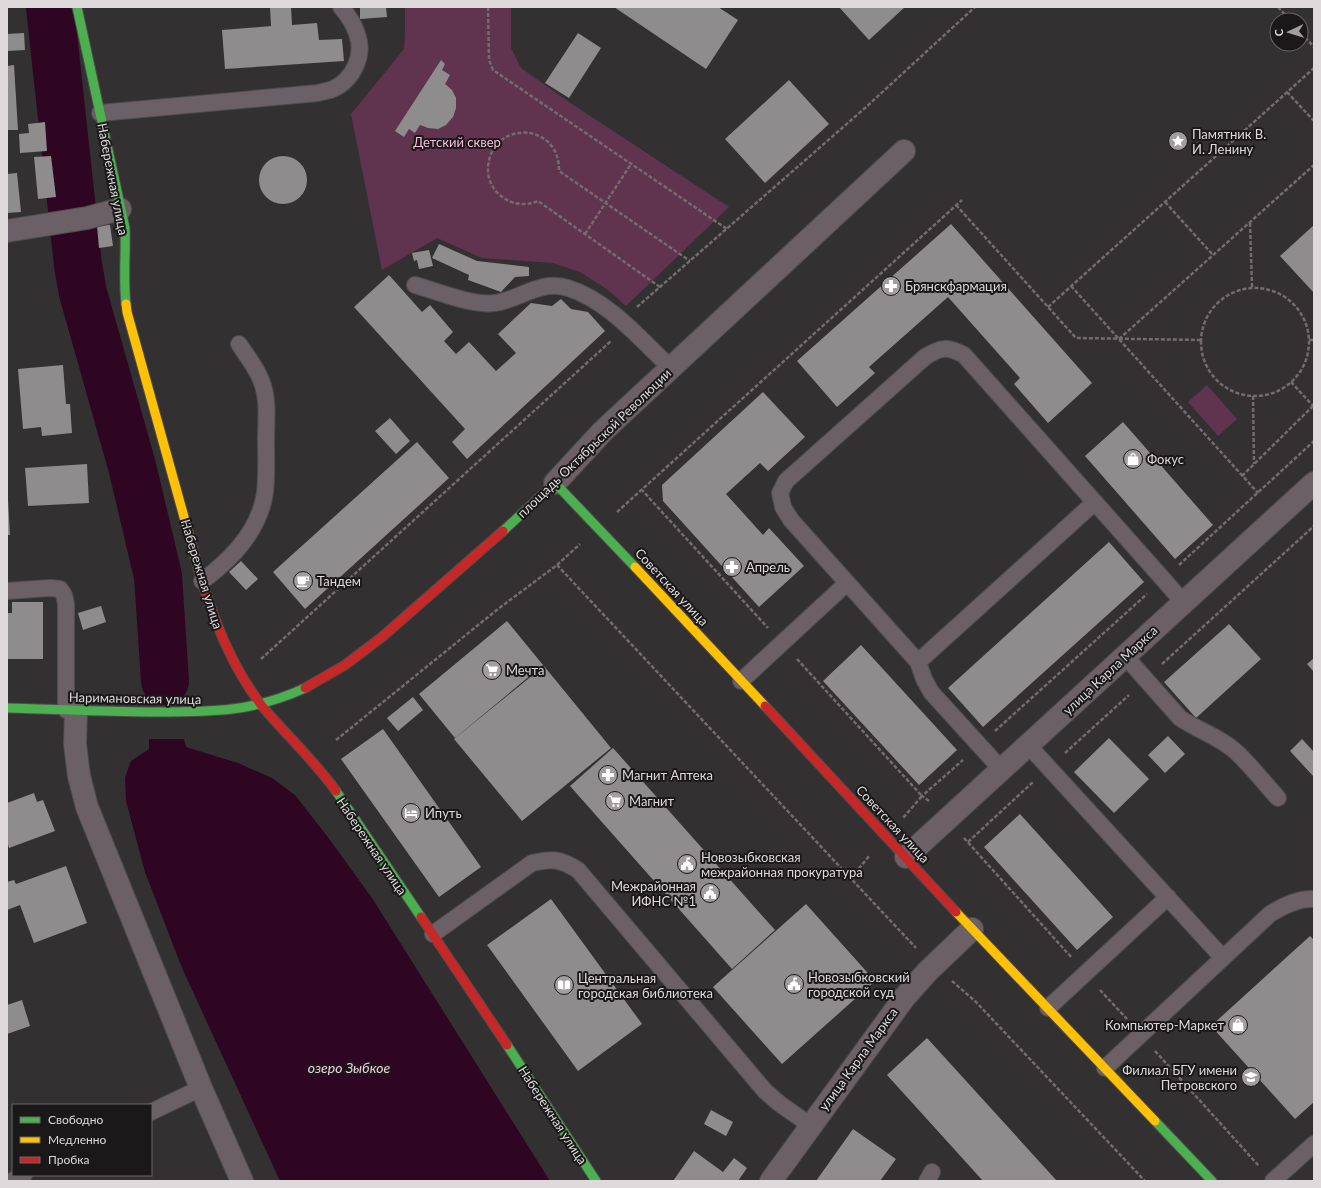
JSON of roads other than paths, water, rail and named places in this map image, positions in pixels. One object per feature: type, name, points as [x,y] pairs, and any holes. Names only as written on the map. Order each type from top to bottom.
[{"type":"main road","name":"Набережная улица","points":[[77,7],[125,228],[126,246],[124,289],[127,312],[209,606],[223,642],[240,673],[262,705],[300,747],[331,785],[433,934],[596,1181]]},
{"type":"main road","name":"Советская улица","points":[[555,483],[599,528],[887,836],[972,929],[1212,1181]]},
{"type":"main road","name":"площадь Октябрьской Революции","points":[[262,705],[315,683],[344,666],[377,641],[453,576],[555,483]]},
{"type":"main road","name":"Наримановская улица","points":[[7,708],[202,712],[229,711],[262,705]]},
{"type":"street","name":"площадь Октябрьской Революции","points":[[555,483],[603,431],[904,151]]},
{"type":"street","points":[[7,231],[87,218],[120,209]]},
{"type":"street","name":"улица Карла Маркса","points":[[906,858],[1314,483]]},
{"type":"street","points":[[71,710],[79,776],[87,807],[200,1088],[242,1181]]},
{"type":"street","name":"улица Карла Маркса","points":[[771,1181],[810,1125],[904,998],[934,965],[972,929]]},
{"type":"lane","points":[[100,113],[310,93],[333,89],[348,79],[357,64],[359,52],[358,34],[348,15],[341,7]]},
{"type":"lane","points":[[415,285],[483,304],[496,303],[538,288],[553,286],[567,288],[606,308],[671,368]]},
{"type":"lane","points":[[202,581],[221,567],[232,556],[254,526],[261,511],[265,492],[267,411],[265,393],[261,379],[239,344]]},
{"type":"lane","points":[[1002,770],[932,692],[924,679],[918,662],[791,520],[783,507],[780,493],[786,481],[925,357],[936,350],[951,348],[964,356],[1183,602]]},
{"type":"lane","points":[[918,662],[1095,502]]},
{"type":"lane","points":[[741,680],[846,583]]},
{"type":"lane","points":[[7,591],[50,588],[60,590],[64,596],[66,604],[71,710]]},
{"type":"lane","points":[[1125,656],[1180,718],[1234,750],[1278,798]]},
{"type":"lane","points":[[1028,746],[1224,958]]},
{"type":"lane","points":[[433,934],[532,864],[547,859],[564,862],[578,870],[765,1091],[780,1104],[810,1125]]},
{"type":"lane","points":[[1048,1008],[1168,897]]},
{"type":"lane","points":[[1105,1068],[1270,914],[1286,904],[1314,899]]},
{"type":"lane","points":[[152,1112],[200,1088]]},
{"type":"lane","points":[[1273,1181],[1314,1144]]},
{"type":"lane","points":[[12,1181],[22,1176]]},
{"type":"water","name":"озеро Зыбкое","points":[[149,739],[184,739],[186,747],[238,763],[272,778],[295,795],[372,898],[550,1181],[280,1181],[182,968],[145,872],[126,801],[125,778],[131,761],[149,749]]},
{"type":"waterway","points":[[50,7],[78,265],[83,293],[132,466],[158,576],[165,681]]},
{"type":"place","name":"Памятник В. И. Ленину","points":[[1178,141]]},
{"type":"place","name":"Брянскфармация","points":[[891,286]]},
{"type":"place","name":"Фокус","points":[[1133,459]]},
{"type":"place","name":"Апрель","points":[[732,567]]},
{"type":"place","name":"Тандем","points":[[303,581]]},
{"type":"place","name":"Мечта","points":[[492,670]]},
{"type":"place","name":"Магнит Аптека","points":[[608,775]]},
{"type":"place","name":"Магнит","points":[[615,801]]},
{"type":"place","name":"Ипуть","points":[[411,813]]},
{"type":"place","name":"Новозыбковская межрайонная прокуратура","points":[[687,864]]},
{"type":"place","name":"Межрайонная ИФНС №1","points":[[710,893]]},
{"type":"place","name":"Новозыбковский городской суд","points":[[794,984]]},
{"type":"place","name":"Центральная городская библиотека","points":[[564,985]]},
{"type":"place","name":"Компьютер-Маркет","points":[[1238,1025]]},
{"type":"place","name":"Филиал БГУ имени Петровского","points":[[1251,1077]]},
{"type":"park label","name":"Детский сквер","points":[[457,142]]}]
